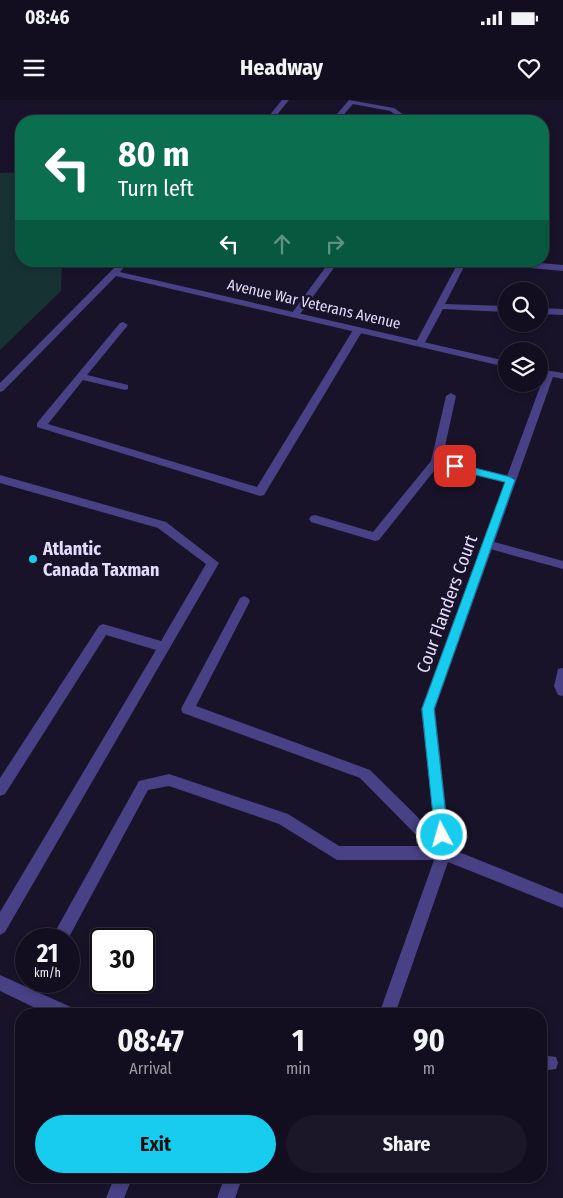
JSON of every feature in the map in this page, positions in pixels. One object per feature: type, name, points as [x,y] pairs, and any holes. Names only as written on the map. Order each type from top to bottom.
[{"type":"street","points":[[273,115],[286,100]]},
{"type":"street","points":[[339,115],[352,101],[392,109],[400,115]]},
{"type":"street","points":[[0,389],[120,267]]},
{"type":"street","points":[[295,315],[331,267]]},
{"type":"street","points":[[420,344],[460,267]]},
{"type":"street","points":[[549,267],[563,268]]},
{"type":"street","name":"Avenue War Veterans Avenue","points":[[114,273],[498,362]]},
{"type":"street","points":[[440,306],[498,310]]},
{"type":"street","points":[[548,311],[563,312]]},
{"type":"street","points":[[124,325],[41,425],[260,492],[358,330]]},
{"type":"street","points":[[548,374],[563,376]]},
{"type":"street","points":[[81,376],[125,387]]},
{"type":"street","name":"Cour Flanders Court","points":[[444,853],[428,709],[510,480],[538,392]]},
{"type":"street","points":[[315,519],[375,537],[436,462],[451,396]]},
{"type":"street","points":[[436,462],[510,480]]},
{"type":"street","points":[[0,479],[162,525],[213,563],[0,927]]},
{"type":"street","points":[[487,544],[563,565]]},
{"type":"street","points":[[244,601],[188,709],[365,774],[444,853]]},
{"type":"street","points":[[0,790],[103,629],[164,648]]},
{"type":"street","points":[[563,673],[560,686],[563,692]]},
{"type":"street","points":[[65,928],[144,785],[169,780],[283,819],[338,853],[444,853],[563,901]]},
{"type":"street","points":[[389,1008],[444,853]]},
{"type":"street","points":[[0,982],[54,1008]]},
{"type":"street","points":[[115,1198],[121,1183]]},
{"type":"street","points":[[226,1198],[231,1183]]},
{"type":"green space","points":[[15,172],[15,267],[62,267],[61,291],[0,350],[0,173]]},
{"type":"place","name":"Atlantic Canada Taxman","points":[[33,559]]},
{"type":"route","points":[[442,835],[428,709],[510,480],[455,466]]}]
